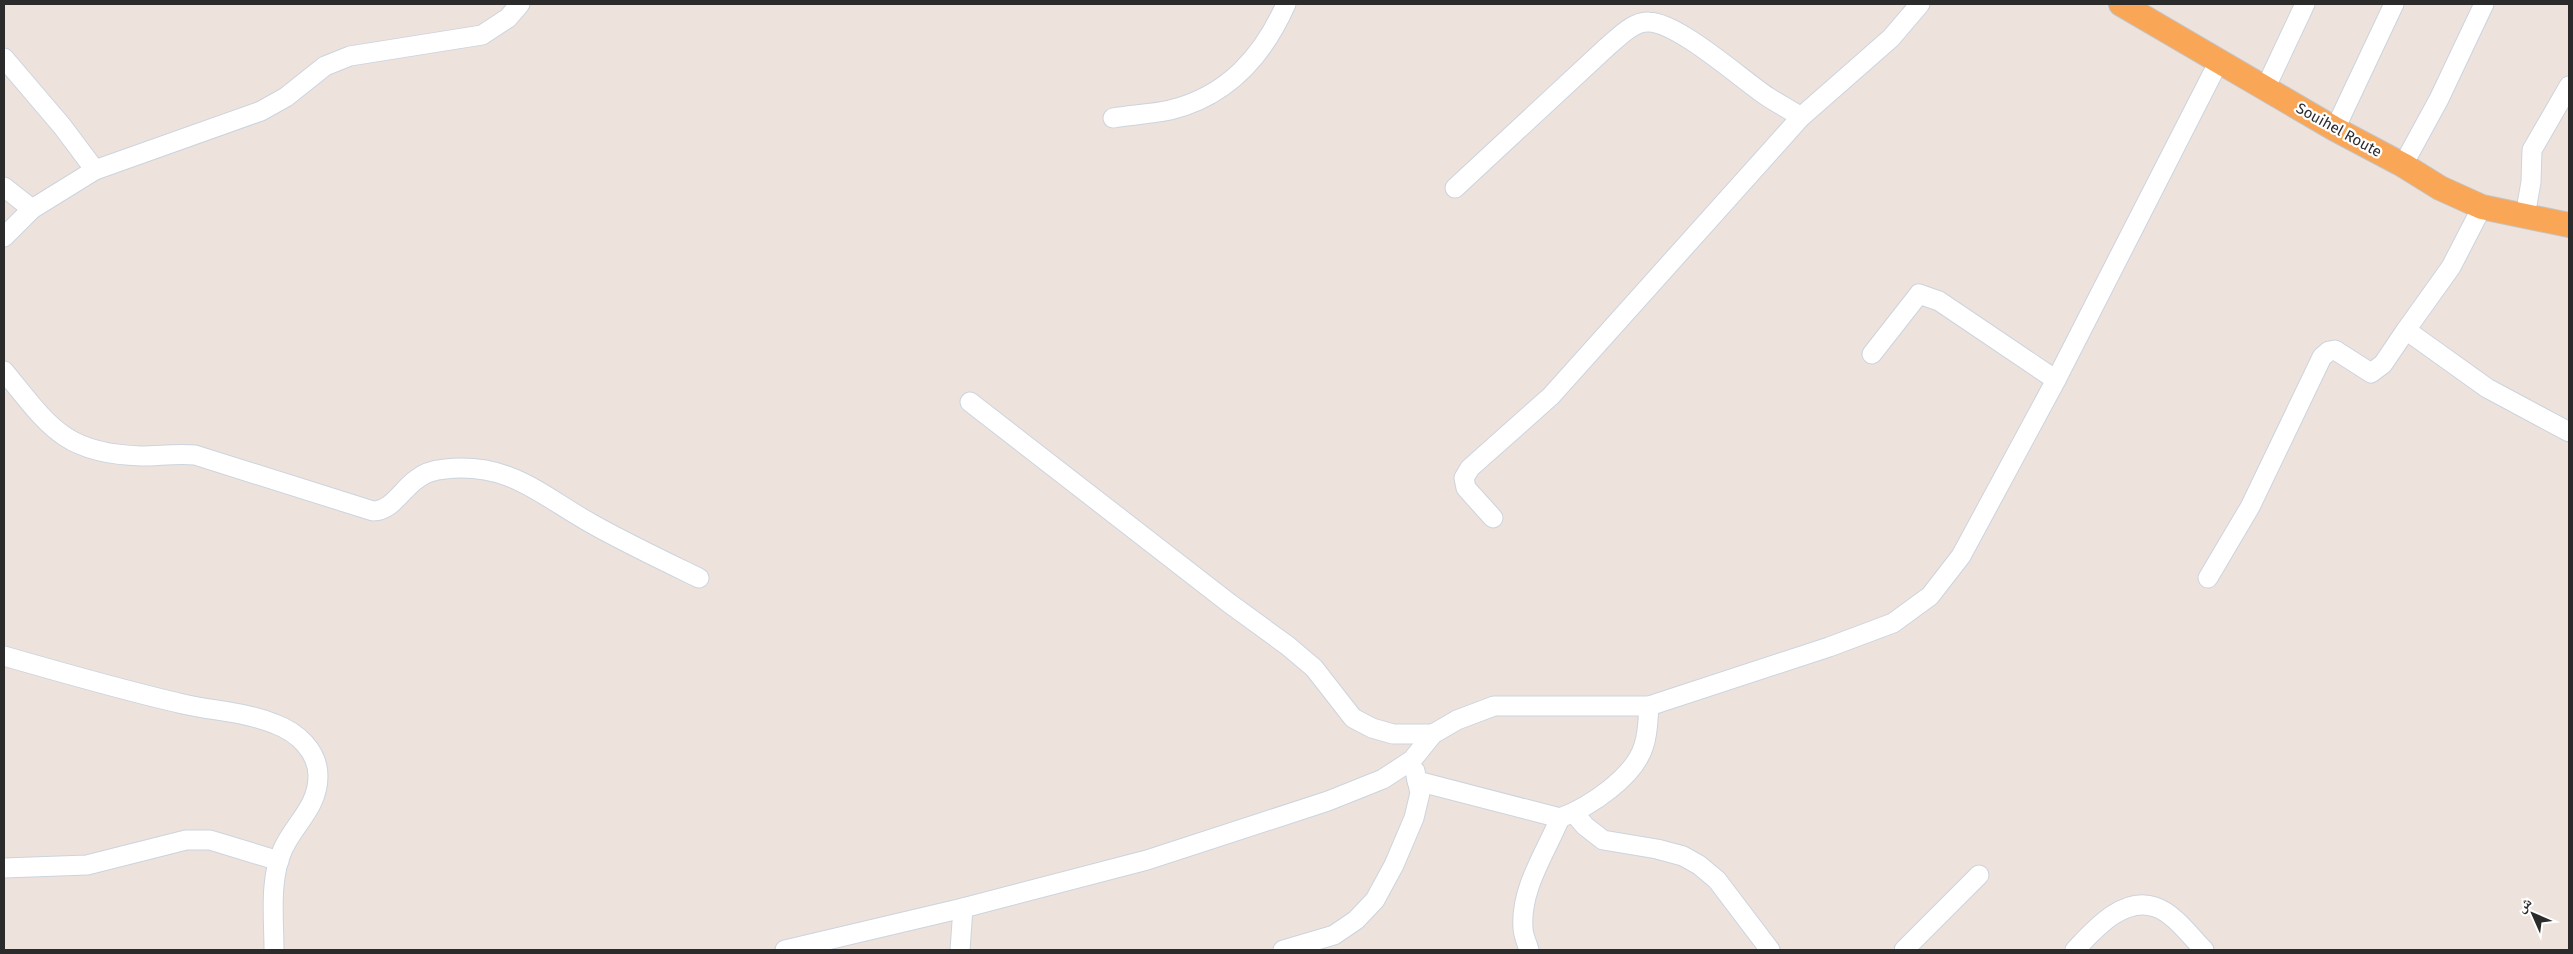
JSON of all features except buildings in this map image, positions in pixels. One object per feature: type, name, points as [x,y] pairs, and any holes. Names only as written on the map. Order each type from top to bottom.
[{"type":"main road","name":"Souihel Route","points":[[2124,4],[2265,89],[2334,129],[2403,165],[2440,188],[2482,207],[2569,225]]},
{"type":"street","points":[[4,237],[32,209],[95,170],[261,111],[286,97],[325,66],[350,56],[482,35],[508,18],[520,4]]},
{"type":"street","points":[[1113,118],[1171,109],[1207,96],[1235,78],[1259,54],[1276,26],[1286,4]]},
{"type":"street","points":[[1493,518],[1466,488],[1464,478],[1470,468],[1551,396],[1801,117],[1891,38],[1920,4]]},
{"type":"street","points":[[2265,89],[2305,4]]},
{"type":"street","points":[[2334,129],[2394,4]]},
{"type":"street","points":[[2403,165],[2440,99],[2484,4]]},
{"type":"street","points":[[1455,188],[1607,47],[1633,27],[1648,22],[1664,25],[1685,38],[1768,97],[1801,117]]},
{"type":"street","points":[[4,58],[62,126],[95,170]]},
{"type":"street","points":[[786,950],[963,908],[1147,860],[1328,802],[1383,779],[1412,760],[1433,734],[1457,720],[1494,706],[1650,706],[1830,648],[1893,622],[1930,596],[1961,556],[2056,380],[2219,61]]},
{"type":"street","points":[[2525,216],[2531,182],[2532,150],[2569,86]]},
{"type":"street","points":[[4,187],[32,209]]},
{"type":"street","points":[[2208,578],[2250,507],[2322,357],[2329,351],[2335,350],[2371,373],[2383,364],[2451,268],[2482,207]]},
{"type":"street","points":[[1872,354],[1919,294],[1939,301],[2056,380]]},
{"type":"street","points":[[2406,330],[2487,388],[2569,432]]},
{"type":"street","points":[[4,371],[44,420],[68,440],[84,448],[142,456],[174,453],[195,454],[373,511],[380,511],[388,507],[403,490],[428,472],[475,468],[496,471],[515,477],[593,525],[700,578]]},
{"type":"street","points":[[970,402],[1229,603],[1288,646],[1314,668],[1353,718],[1372,728],[1393,734],[1433,734]]},
{"type":"street","points":[[4,656],[124,691],[198,708],[246,715],[276,724],[309,747],[316,758],[318,777],[313,805],[283,848],[279,860],[275,890],[274,950]]},
{"type":"street","points":[[1529,950],[1523,928],[1525,904],[1531,882],[1567,815],[1610,788],[1629,773],[1639,759],[1644,745],[1650,706]]},
{"type":"street","points":[[1283,950],[1334,935],[1356,920],[1375,900],[1394,865],[1414,818],[1420,793],[1412,760]]},
{"type":"street","points":[[1418,781],[1567,815],[1604,840],[1657,848],[1683,856],[1699,865],[1717,880],[1770,950]]},
{"type":"street","points":[[4,868],[87,865],[186,840],[210,840],[279,860]]},
{"type":"street","points":[[1904,950],[1978,875]]},
{"type":"street","points":[[2075,950],[2104,919],[2126,909],[2145,905],[2156,907],[2173,919],[2204,950]]},
{"type":"street","points":[[960,950],[963,908]]}]
